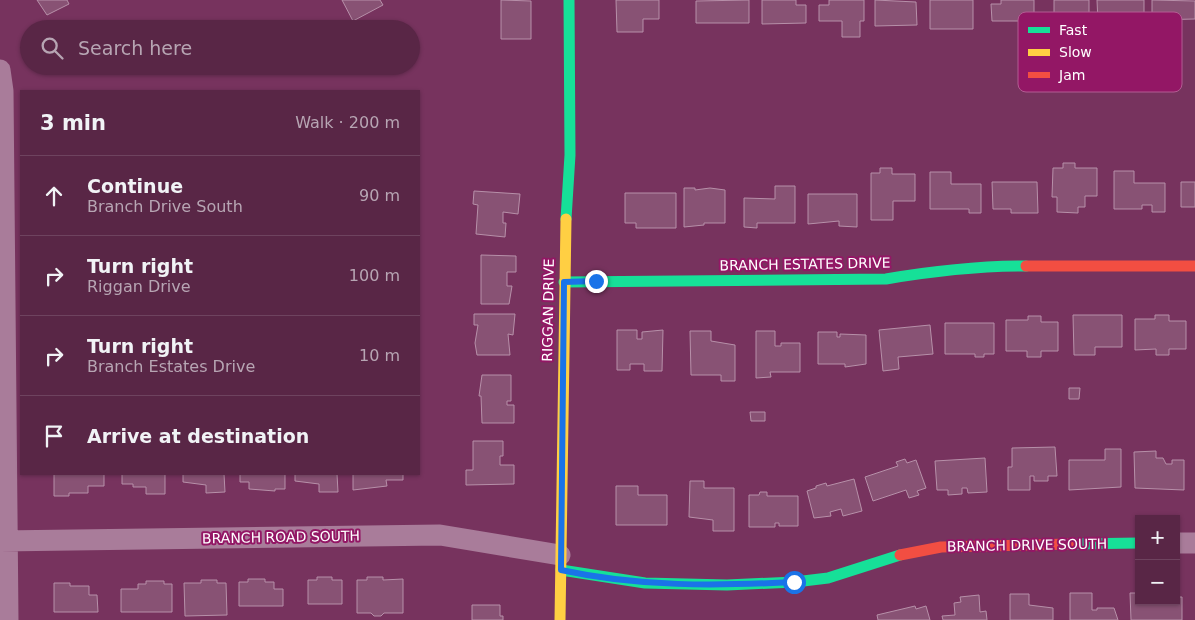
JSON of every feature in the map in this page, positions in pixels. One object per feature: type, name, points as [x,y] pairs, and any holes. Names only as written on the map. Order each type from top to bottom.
[{"type":"street","name":"RIGGAN DRIVE","points":[[560,620],[564,244],[570,155],[569,0]]},
{"type":"street","points":[[0,70],[3,91],[14,275],[4,541],[8,620]]},
{"type":"street","name":"BRANCH ESTATES DRIVE","points":[[564,282],[886,279],[937,270],[978,266],[1195,266]]},
{"type":"street","name":"BRANCH ROAD SOUTH","points":[[4,541],[440,535],[560,562]]},
{"type":"street","name":"BRANCH DRIVE SOUTH","points":[[560,562],[645,583],[747,584],[828,578],[900,555],[941,547],[1135,543]]},
{"type":"street","points":[[1180,544],[1195,544]]},
{"type":"building","points":[[37,0],[67,0],[69,4],[47,15]]},
{"type":"building","points":[[342,0],[380,0],[383,5],[352,20]]},
{"type":"building","points":[[501,0],[531,1],[531,39],[501,39]]},
{"type":"building","points":[[616,0],[659,0],[659,19],[643,19],[643,32],[617,32]]},
{"type":"building","points":[[749,0],[749,23],[696,23],[696,1]]},
{"type":"building","points":[[762,0],[796,0],[796,5],[806,5],[806,23],[762,24]]},
{"type":"building","points":[[829,0],[864,0],[864,21],[860,21],[860,37],[842,37],[842,21],[819,21],[819,5],[829,5]]},
{"type":"building","points":[[875,0],[916,2],[917,25],[875,26]]},
{"type":"building","points":[[930,0],[973,0],[973,29],[930,29]]},
{"type":"building","points":[[1001,0],[1034,0],[1034,12],[1018,12],[1018,21],[992,21],[991,4],[1001,4]]},
{"type":"building","points":[[1054,0],[1089,0],[1089,12],[1054,12]]},
{"type":"building","points":[[1097,0],[1144,0],[1144,12],[1098,12]]},
{"type":"building","points":[[1152,0],[1195,1],[1195,19],[1182,19],[1182,12],[1152,12]]},
{"type":"building","points":[[1063,163],[1075,163],[1075,168],[1097,168],[1097,196],[1085,196],[1085,207],[1078,207],[1078,213],[1057,212],[1057,197],[1052,197],[1053,168],[1063,168]]},
{"type":"building","points":[[880,168],[892,168],[892,174],[915,174],[915,201],[893,201],[893,220],[871,220],[871,173],[880,173]]},
{"type":"building","points":[[1114,171],[1134,171],[1134,183],[1165,183],[1165,212],[1152,212],[1152,205],[1142,205],[1142,209],[1114,209]]},
{"type":"building","points":[[930,172],[951,172],[951,184],[981,184],[981,213],[969,213],[969,209],[930,209]]},
{"type":"building","points":[[992,182],[1037,182],[1038,213],[1011,213],[1011,209],[993,209]]},
{"type":"building","points":[[1181,182],[1195,182],[1195,207],[1181,207]]},
{"type":"building","points":[[775,186],[795,186],[795,223],[757,223],[757,228],[744,227],[744,198],[775,199]]},
{"type":"building","points":[[684,188],[725,190],[725,223],[704,223],[704,225],[684,227]]},
{"type":"building","points":[[474,191],[520,194],[518,214],[503,212],[503,223],[506,223],[505,237],[476,234],[478,205],[473,204]]},
{"type":"building","points":[[625,193],[676,193],[676,228],[636,228],[636,223],[625,223]]},
{"type":"building","points":[[808,194],[857,194],[857,227],[839,226],[839,221],[808,224]]},
{"type":"building","points":[[481,255],[516,256],[516,272],[507,272],[507,286],[512,286],[509,304],[481,304]]},
{"type":"building","points":[[474,314],[515,314],[513,335],[508,334],[510,355],[477,355],[475,343],[478,325],[474,325]]},
{"type":"building","points":[[1073,315],[1122,315],[1122,347],[1095,347],[1095,355],[1074,355]]},
{"type":"building","points":[[1155,315],[1169,315],[1169,321],[1186,321],[1186,349],[1169,349],[1169,355],[1156,355],[1156,349],[1135,350],[1135,319],[1155,319]]},
{"type":"building","points":[[1028,316],[1041,316],[1041,322],[1058,322],[1058,351],[1041,351],[1041,357],[1027,357],[1027,351],[1006,351],[1006,320],[1028,320]]},
{"type":"building","points":[[945,323],[994,323],[994,354],[984,354],[984,357],[975,357],[975,354],[945,354]]},
{"type":"building","points":[[930,325],[933,354],[898,357],[899,369],[883,371],[879,330]]},
{"type":"building","points":[[617,330],[637,330],[637,339],[642,339],[642,332],[663,330],[662,371],[644,371],[644,364],[630,364],[630,370],[617,370]]},
{"type":"building","points":[[690,331],[711,331],[711,341],[735,345],[735,381],[721,381],[721,375],[691,375]]},
{"type":"building","points":[[756,331],[775,331],[775,346],[781,346],[781,343],[800,343],[800,372],[770,372],[771,377],[756,378]]},
{"type":"building","points":[[818,332],[837,332],[837,337],[840,337],[840,334],[866,335],[866,364],[845,367],[845,364],[818,364]]},
{"type":"building","points":[[482,375],[511,375],[511,401],[507,401],[507,405],[514,405],[514,423],[482,423],[481,396],[479,396]]},
{"type":"building","points":[[1069,388],[1080,388],[1079,399],[1069,399]]},
{"type":"building","points":[[750,412],[765,412],[765,421],[751,421]]},
{"type":"building","points":[[473,441],[503,441],[503,456],[500,456],[500,465],[514,465],[514,484],[466,485],[466,470],[473,470]]},
{"type":"building","points":[[1055,447],[1057,476],[1048,476],[1048,481],[1034,481],[1034,476],[1030,476],[1030,490],[1008,490],[1008,467],[1012,467],[1012,448]]},
{"type":"building","points":[[1105,449],[1121,449],[1121,487],[1069,490],[1069,460],[1105,460]]},
{"type":"building","points":[[1156,451],[1156,458],[1163,458],[1166,464],[1172,464],[1172,460],[1184,460],[1184,490],[1135,488],[1134,452]]},
{"type":"building","points":[[985,458],[987,492],[968,493],[967,488],[962,488],[962,494],[948,495],[948,490],[937,490],[935,461]]},
{"type":"building","points":[[905,459],[907,463],[916,460],[926,488],[917,491],[919,495],[909,498],[906,490],[873,501],[865,477],[898,466],[896,462]]},
{"type":"building","points":[[54,475],[104,475],[104,486],[88,486],[88,493],[69,493],[69,496],[54,496]]},
{"type":"building","points":[[122,475],[165,475],[165,494],[146,494],[146,487],[133,487],[133,484],[122,484]]},
{"type":"building","points":[[183,475],[224,475],[225,492],[206,493],[206,485],[183,482]]},
{"type":"building","points":[[240,475],[285,475],[285,489],[275,489],[275,491],[249,489],[249,482],[240,482]]},
{"type":"building","points":[[295,475],[337,475],[338,492],[319,492],[319,484],[295,481]]},
{"type":"building","points":[[353,475],[403,475],[403,480],[386,480],[387,486],[353,490]]},
{"type":"building","points":[[854,479],[862,511],[843,516],[841,509],[830,512],[831,516],[814,518],[807,491],[826,483],[827,486]]},
{"type":"building","points":[[690,481],[704,481],[704,488],[734,488],[734,531],[713,531],[713,520],[689,517]]},
{"type":"building","points":[[616,486],[638,486],[638,495],[667,495],[667,525],[616,525]]},
{"type":"building","points":[[760,492],[767,492],[767,496],[798,496],[798,526],[779,526],[779,523],[775,523],[775,527],[749,527],[749,495],[759,495]]},
{"type":"building","points":[[317,577],[332,577],[332,580],[342,580],[342,604],[308,604],[308,580],[317,580]]},
{"type":"building","points":[[367,577],[383,577],[383,580],[403,579],[403,613],[384,613],[381,616],[374,616],[371,613],[357,613],[357,580],[367,580]]},
{"type":"building","points":[[248,579],[265,579],[265,582],[274,582],[274,589],[283,589],[283,606],[239,606],[239,582],[248,582]]},
{"type":"building","points":[[201,580],[217,580],[217,583],[226,583],[227,615],[185,616],[184,583],[201,583]]},
{"type":"building","points":[[146,581],[164,581],[164,584],[172,584],[172,612],[121,612],[121,589],[138,589],[138,584],[146,584]]},
{"type":"building","points":[[54,583],[70,583],[70,586],[89,586],[89,595],[97,595],[98,612],[54,612]]},
{"type":"building","points":[[1070,593],[1092,593],[1092,610],[1097,610],[1097,608],[1114,608],[1118,620],[1070,620]]},
{"type":"building","points":[[1130,593],[1135,593],[1135,605],[1180,605],[1180,597],[1182,597],[1182,620],[1131,620]]},
{"type":"building","points":[[1010,594],[1029,594],[1029,605],[1053,608],[1053,620],[1010,620]]},
{"type":"building","points":[[979,595],[980,612],[986,611],[987,620],[943,620],[942,616],[955,615],[954,603],[961,602],[960,597]]},
{"type":"building","points":[[472,605],[500,605],[500,616],[503,616],[503,620],[472,620]]},
{"type":"building","points":[[915,606],[916,609],[926,606],[930,620],[878,620],[877,615]]},
{"type":"traffic: fast","points":[[566,219],[570,155],[569,0]]},
{"type":"traffic: fast","points":[[564,282],[886,279],[956,270],[1026,266]]},
{"type":"traffic: fast","points":[[1072,544],[1135,543]]},
{"type":"traffic: fast","points":[[561,570],[645,583],[727,585],[795,582],[828,578],[900,555]]},
{"type":"traffic: slow","points":[[560,620],[566,219]]},
{"type":"traffic: jam","points":[[1026,266],[1195,266]]},
{"type":"traffic: jam","points":[[900,555],[941,547],[1072,544]]},
{"type":"route","points":[[596,281],[564,282],[561,570],[645,583],[728,585],[794,582]]}]
